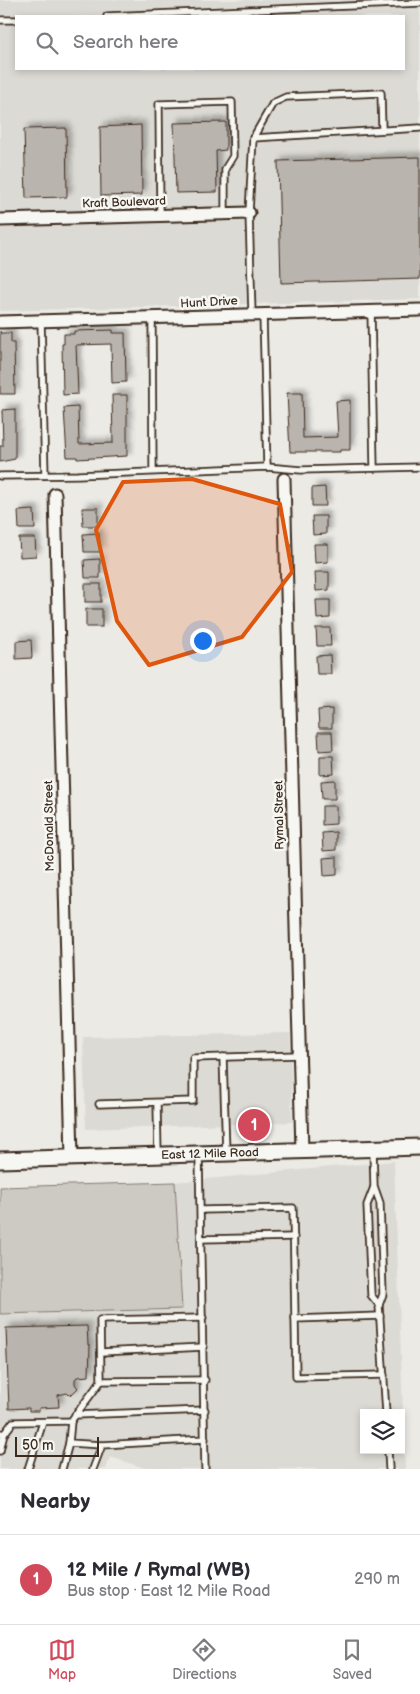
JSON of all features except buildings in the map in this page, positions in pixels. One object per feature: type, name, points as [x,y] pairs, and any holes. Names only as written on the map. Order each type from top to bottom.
[{"type":"main road","name":"East 12 Mile Road","points":[[0,1160],[420,1146]]},
{"type":"street","name":"Kraft Boulevard","points":[[0,220],[249,213]]},
{"type":"street","name":"Hunt Drive","points":[[0,322],[420,310]]},
{"type":"street","name":"Rymal Street","points":[[284,479],[302,1150]]},
{"type":"street","name":"McDonald Street","points":[[55,494],[72,1158]]},
{"type":"lane","points":[[131,15],[420,3]]},
{"type":"lane","points":[[0,20],[15,20]]},
{"type":"lane","points":[[267,467],[249,213],[253,138],[273,103],[286,98],[381,93],[382,129]]},
{"type":"lane","points":[[160,215],[159,104],[232,102],[233,156],[224,169],[225,213]]},
{"type":"lane","points":[[253,138],[420,128]]},
{"type":"lane","points":[[372,311],[374,468]]},
{"type":"lane","points":[[152,318],[153,471]]},
{"type":"lane","points":[[41,321],[45,474]]},
{"type":"lane","points":[[0,476],[78,475],[267,467],[301,470],[420,467]]},
{"type":"lane","points":[[99,1104],[157,1104],[193,1101],[194,1058],[299,1055]]},
{"type":"lane","points":[[223,1057],[226,1153]]},
{"type":"lane","points":[[157,1104],[158,1155]]},
{"type":"lane","points":[[373,1149],[374,1186],[380,1203],[383,1294],[379,1305],[386,1409]]},
{"type":"lane","points":[[199,1154],[205,1380],[205,1469]]},
{"type":"lane","points":[[374,1186],[367,1205],[371,1295],[379,1305]]},
{"type":"lane","points":[[201,1210],[293,1208],[296,1377],[384,1375]]},
{"type":"lane","points":[[201,1239],[294,1237]]},
{"type":"lane","points":[[295,1319],[380,1316]]},
{"type":"lane","points":[[62,1469],[69,1443],[71,1421],[101,1381],[100,1320],[203,1318]]},
{"type":"lane","points":[[101,1352],[204,1347]]},
{"type":"lane","points":[[101,1381],[205,1380]]},
{"type":"lane","points":[[75,1415],[205,1410]]},
{"type":"lane","points":[[0,1451],[2,1433],[13,1422],[71,1421]]},
{"type":"lane","points":[[28,1469],[44,1422]]},
{"type":"lane","points":[[69,1443],[102,1445],[205,1439]]},
{"type":"lane","points":[[93,1469],[102,1445]]},
{"type":"lane","points":[[388,1454],[390,1469]]},
{"type":"highlighted area","points":[[192,479],[280,504],[292,572],[242,637],[149,665],[117,621],[96,530],[123,482]]},
{"type":"shaded area","points":[[0,0],[420,0],[420,299],[0,311]]},
{"type":"shaded area","points":[[290,1033],[292,1122],[86,1129],[83,1037]]},
{"type":"shaded area","points":[[394,1161],[403,1409],[360,1409],[360,1454],[404,1454],[405,1469],[148,1469],[110,1457],[106,1469],[0,1469],[0,1314],[181,1309],[175,1182]]},
{"type":"shaded area","points":[[175,1182],[182,1309],[0,1314],[0,1187]]},
{"type":"place","name":"12 Mile / Rymal (WB)","points":[[254,1125]]}]
